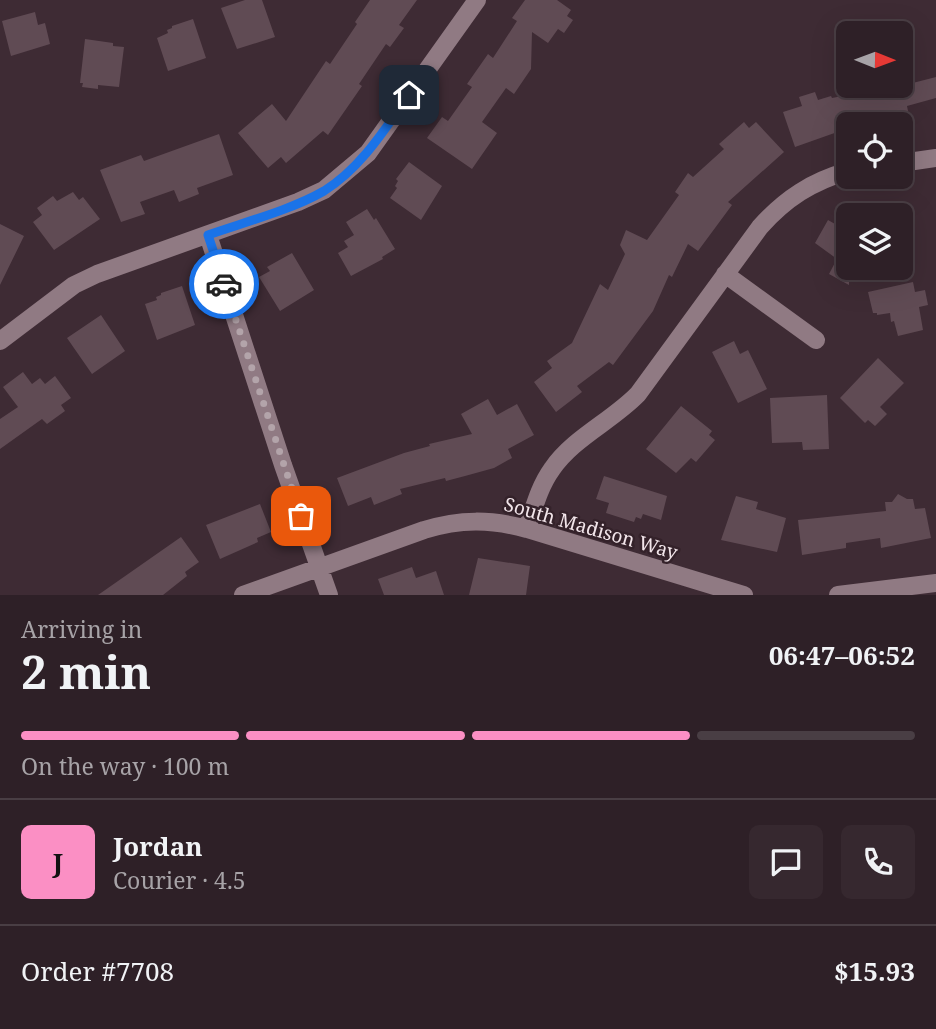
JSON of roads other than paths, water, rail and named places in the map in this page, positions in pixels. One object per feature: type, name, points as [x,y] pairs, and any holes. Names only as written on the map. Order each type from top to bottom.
[{"type":"street","points":[[0,341],[74,285],[97,274],[298,202],[324,190],[368,153],[477,0]]},
{"type":"street","points":[[913,161],[936,158]]},
{"type":"street","points":[[527,529],[542,484],[553,467],[567,452],[624,410],[638,394],[777,208],[798,192],[836,175]]},
{"type":"street","points":[[208,235],[283,465],[329,595]]},
{"type":"street","points":[[726,274],[816,340]]},
{"type":"street","name":"South Madison Way","points":[[243,595],[445,524],[475,520],[503,522],[527,529],[688,587],[744,595]]},
{"type":"street","points":[[838,595],[936,583]]}]
